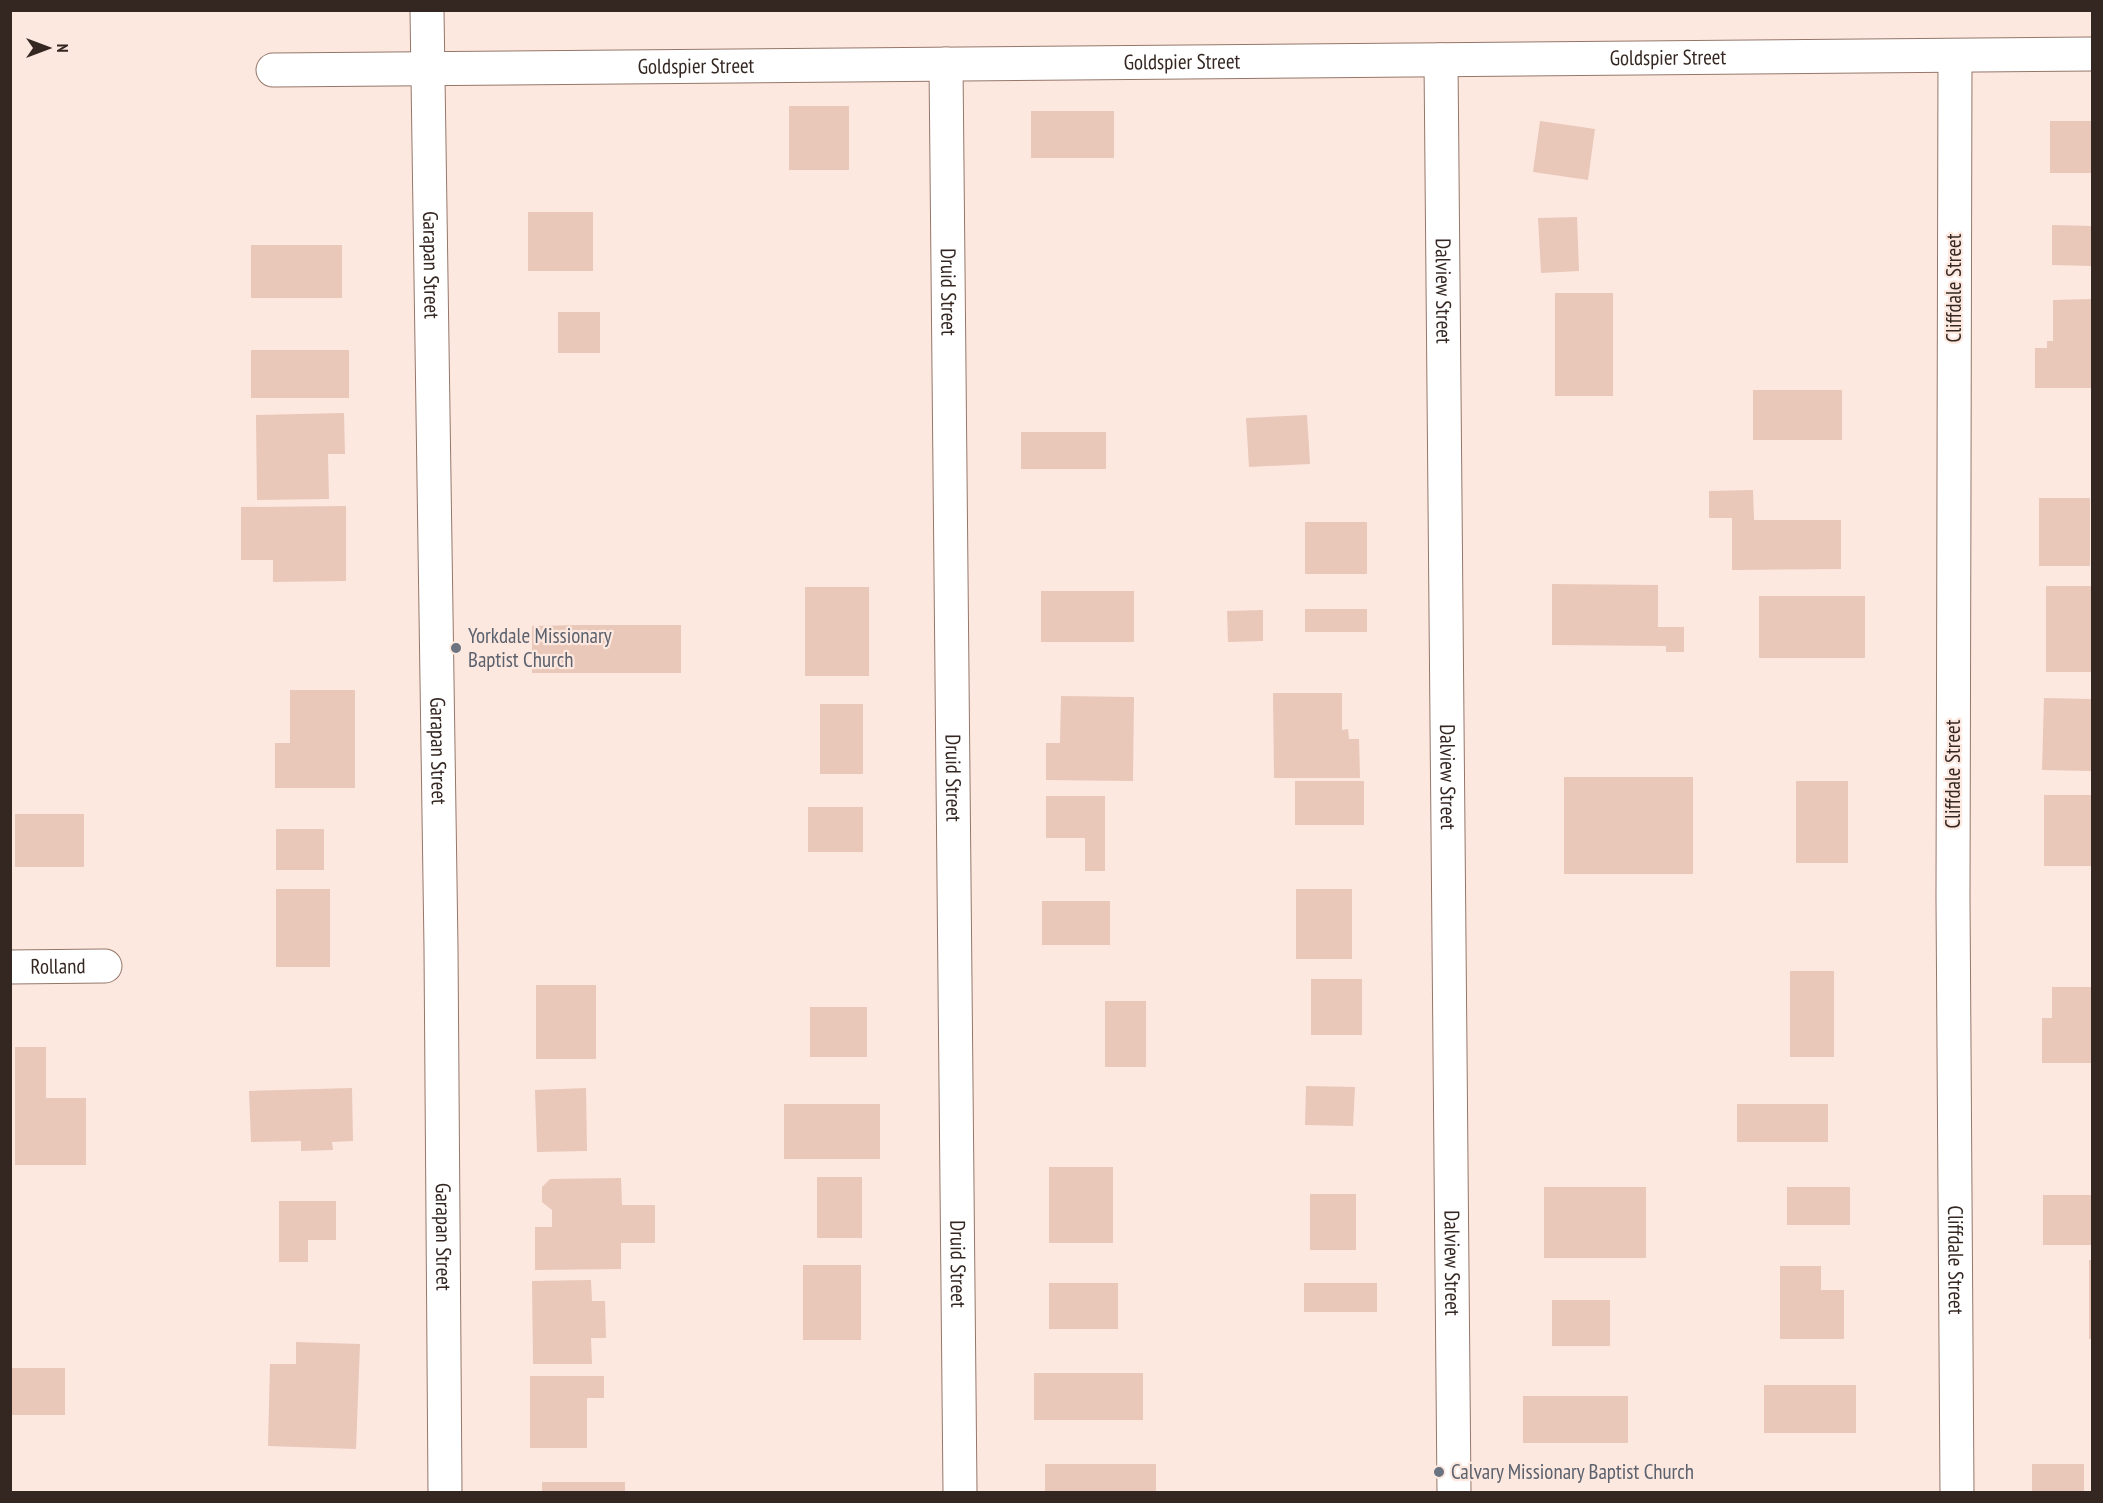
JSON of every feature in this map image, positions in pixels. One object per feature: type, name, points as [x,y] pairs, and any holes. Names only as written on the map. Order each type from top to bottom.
[{"type":"street","name":"Garapan Street","points":[[427,10],[441,924],[445,1492]]},
{"type":"street","name":"Goldspier Street","points":[[273,70],[2092,54]]},
{"type":"street","name":"Cliffdale Street","points":[[1954,56],[1953,910],[1957,1492]]},
{"type":"street","name":"Dalview Street","points":[[1441,60],[1454,1492]]},
{"type":"street","name":"Druid Street","points":[[946,64],[960,1492]]},
{"type":"street","name":"Rolland","points":[[10,968],[105,966]]},
{"type":"building","points":[[789,106],[849,106],[849,170],[789,170]]},
{"type":"building","points":[[1031,111],[1114,111],[1114,158],[1031,158]]},
{"type":"building","points":[[1540,121],[1595,129],[1588,180],[1533,172]]},
{"type":"building","points":[[2050,121],[2092,121],[2092,173],[2050,173]]},
{"type":"building","points":[[528,212],[593,212],[593,271],[528,271]]},
{"type":"building","points":[[1577,217],[1579,271],[1541,273],[1538,218]]},
{"type":"building","points":[[2052,225],[2092,226],[2092,266],[2052,265]]},
{"type":"building","points":[[251,245],[342,245],[342,298],[251,298]]},
{"type":"building","points":[[1555,293],[1613,293],[1613,396],[1555,396]]},
{"type":"building","points":[[2092,299],[2092,388],[2035,388],[2035,348],[2047,348],[2047,341],[2053,341],[2053,300]]},
{"type":"building","points":[[558,312],[600,312],[600,353],[558,353]]},
{"type":"building","points":[[251,350],[349,350],[349,398],[251,398]]},
{"type":"building","points":[[1753,390],[1842,390],[1842,440],[1753,440]]},
{"type":"building","points":[[344,413],[345,454],[328,454],[329,499],[257,500],[256,415]]},
{"type":"building","points":[[1307,415],[1310,464],[1249,467],[1246,418]]},
{"type":"building","points":[[1021,432],[1106,432],[1106,469],[1021,469]]},
{"type":"building","points":[[1753,490],[1754,520],[1841,520],[1841,569],[1732,570],[1732,518],[1709,518],[1709,491]]},
{"type":"building","points":[[2039,498],[2090,498],[2090,566],[2039,566]]},
{"type":"building","points":[[346,506],[346,581],[273,582],[273,560],[241,560],[241,507]]},
{"type":"building","points":[[1305,522],[1367,522],[1367,574],[1305,574]]},
{"type":"building","points":[[1552,584],[1658,585],[1658,627],[1684,627],[1684,652],[1666,652],[1666,646],[1552,645]]},
{"type":"building","points":[[2046,586],[2092,586],[2092,672],[2046,672]]},
{"type":"building","points":[[805,587],[869,587],[869,676],[805,676]]},
{"type":"building","points":[[1041,591],[1134,591],[1134,642],[1041,642]]},
{"type":"building","points":[[1759,596],[1865,596],[1865,658],[1759,658]]},
{"type":"building","points":[[1305,609],[1367,609],[1367,632],[1305,632]]},
{"type":"building","points":[[1263,610],[1263,641],[1228,642],[1227,611]]},
{"type":"building","points":[[681,625],[681,673],[532,673],[532,626]]},
{"type":"building","points":[[290,690],[355,690],[355,788],[275,788],[275,743],[290,743]]},
{"type":"building","points":[[1273,693],[1342,693],[1342,730],[1348,729],[1349,739],[1359,739],[1360,778],[1274,778]]},
{"type":"building","points":[[1061,696],[1134,697],[1133,781],[1046,780],[1046,743],[1060,743]]},
{"type":"building","points":[[2044,698],[2092,699],[2092,771],[2042,770]]},
{"type":"building","points":[[820,704],[863,704],[863,774],[820,774]]},
{"type":"building","points":[[1564,777],[1693,777],[1693,874],[1564,874]]},
{"type":"building","points":[[1295,781],[1364,781],[1364,825],[1295,825]]},
{"type":"building","points":[[1796,781],[1848,781],[1848,863],[1796,863]]},
{"type":"building","points":[[2044,795],[2092,795],[2092,866],[2044,866]]},
{"type":"building","points":[[1046,796],[1105,796],[1105,871],[1085,871],[1085,838],[1046,838]]},
{"type":"building","points":[[808,807],[863,807],[863,852],[808,852]]},
{"type":"building","points":[[15,814],[84,814],[84,867],[15,867]]},
{"type":"building","points":[[276,829],[324,829],[324,870],[276,870]]},
{"type":"building","points":[[276,889],[330,889],[330,967],[276,967]]},
{"type":"building","points":[[1296,889],[1352,889],[1352,959],[1296,959]]},
{"type":"building","points":[[1042,901],[1110,901],[1110,945],[1042,945]]},
{"type":"building","points":[[1790,971],[1834,971],[1834,1057],[1790,1057]]},
{"type":"building","points":[[1311,979],[1362,979],[1362,1035],[1311,1035]]},
{"type":"building","points":[[536,985],[596,985],[596,1059],[536,1059]]},
{"type":"building","points":[[2052,987],[2092,987],[2092,1063],[2042,1063],[2042,1018],[2052,1018]]},
{"type":"building","points":[[1105,1001],[1146,1001],[1146,1067],[1105,1067]]},
{"type":"building","points":[[810,1007],[867,1007],[867,1057],[810,1057]]},
{"type":"building","points":[[15,1047],[46,1047],[46,1098],[86,1098],[86,1165],[15,1165]]},
{"type":"building","points":[[1306,1086],[1355,1087],[1353,1126],[1305,1125]]},
{"type":"building","points":[[352,1088],[353,1141],[332,1142],[333,1150],[301,1151],[301,1141],[251,1142],[249,1091]]},
{"type":"building","points":[[586,1088],[587,1151],[537,1152],[535,1090]]},
{"type":"building","points":[[784,1104],[880,1104],[880,1159],[784,1159]]},
{"type":"building","points":[[1737,1104],[1828,1104],[1828,1142],[1737,1142]]},
{"type":"building","points":[[1049,1167],[1113,1167],[1113,1243],[1049,1243]]},
{"type":"building","points":[[817,1177],[862,1177],[862,1238],[817,1238]]},
{"type":"building","points":[[621,1178],[622,1205],[655,1205],[655,1243],[621,1243],[621,1269],[535,1270],[535,1227],[552,1227],[552,1210],[542,1202],[542,1187],[550,1179]]},
{"type":"building","points":[[1544,1187],[1646,1187],[1646,1258],[1544,1258]]},
{"type":"building","points":[[1787,1187],[1850,1187],[1850,1225],[1787,1225]]},
{"type":"building","points":[[1310,1194],[1356,1194],[1356,1250],[1310,1250]]},
{"type":"building","points":[[2043,1195],[2092,1195],[2092,1245],[2043,1245]]},
{"type":"building","points":[[279,1201],[336,1201],[336,1240],[308,1240],[308,1262],[279,1262]]},
{"type":"building","points":[[2089,1260],[2092,1260],[2092,1339],[2089,1339]]},
{"type":"building","points":[[803,1265],[861,1265],[861,1340],[803,1340]]},
{"type":"building","points":[[1780,1266],[1821,1266],[1821,1290],[1844,1290],[1844,1339],[1780,1339]]},
{"type":"building","points":[[591,1280],[592,1301],[605,1301],[606,1338],[591,1338],[592,1364],[533,1364],[532,1281]]},
{"type":"building","points":[[1049,1283],[1118,1283],[1118,1329],[1049,1329]]},
{"type":"building","points":[[1304,1283],[1377,1283],[1377,1312],[1304,1312]]},
{"type":"building","points":[[1552,1300],[1610,1300],[1610,1346],[1552,1346]]},
{"type":"building","points":[[296,1342],[360,1344],[356,1449],[268,1446],[270,1364],[296,1364]]},
{"type":"building","points":[[10,1368],[65,1368],[65,1415],[10,1415]]},
{"type":"building","points":[[1034,1373],[1143,1373],[1143,1420],[1034,1420]]},
{"type":"building","points":[[530,1376],[604,1376],[604,1398],[587,1398],[587,1448],[530,1448]]},
{"type":"building","points":[[1764,1385],[1856,1385],[1856,1433],[1764,1433]]},
{"type":"building","points":[[1523,1396],[1628,1396],[1628,1443],[1523,1443]]},
{"type":"building","points":[[1045,1464],[1156,1464],[1156,1492],[1045,1492]]},
{"type":"building","points":[[2032,1464],[2084,1464],[2084,1492],[2032,1492]]},
{"type":"building","points":[[542,1482],[625,1482],[625,1492],[542,1492]]},
{"type":"place","name":"Yorkdale Missionary Baptist Church","points":[[456,648]]},
{"type":"place","name":"Calvary Missionary Baptist Church","points":[[1439,1472]]}]
